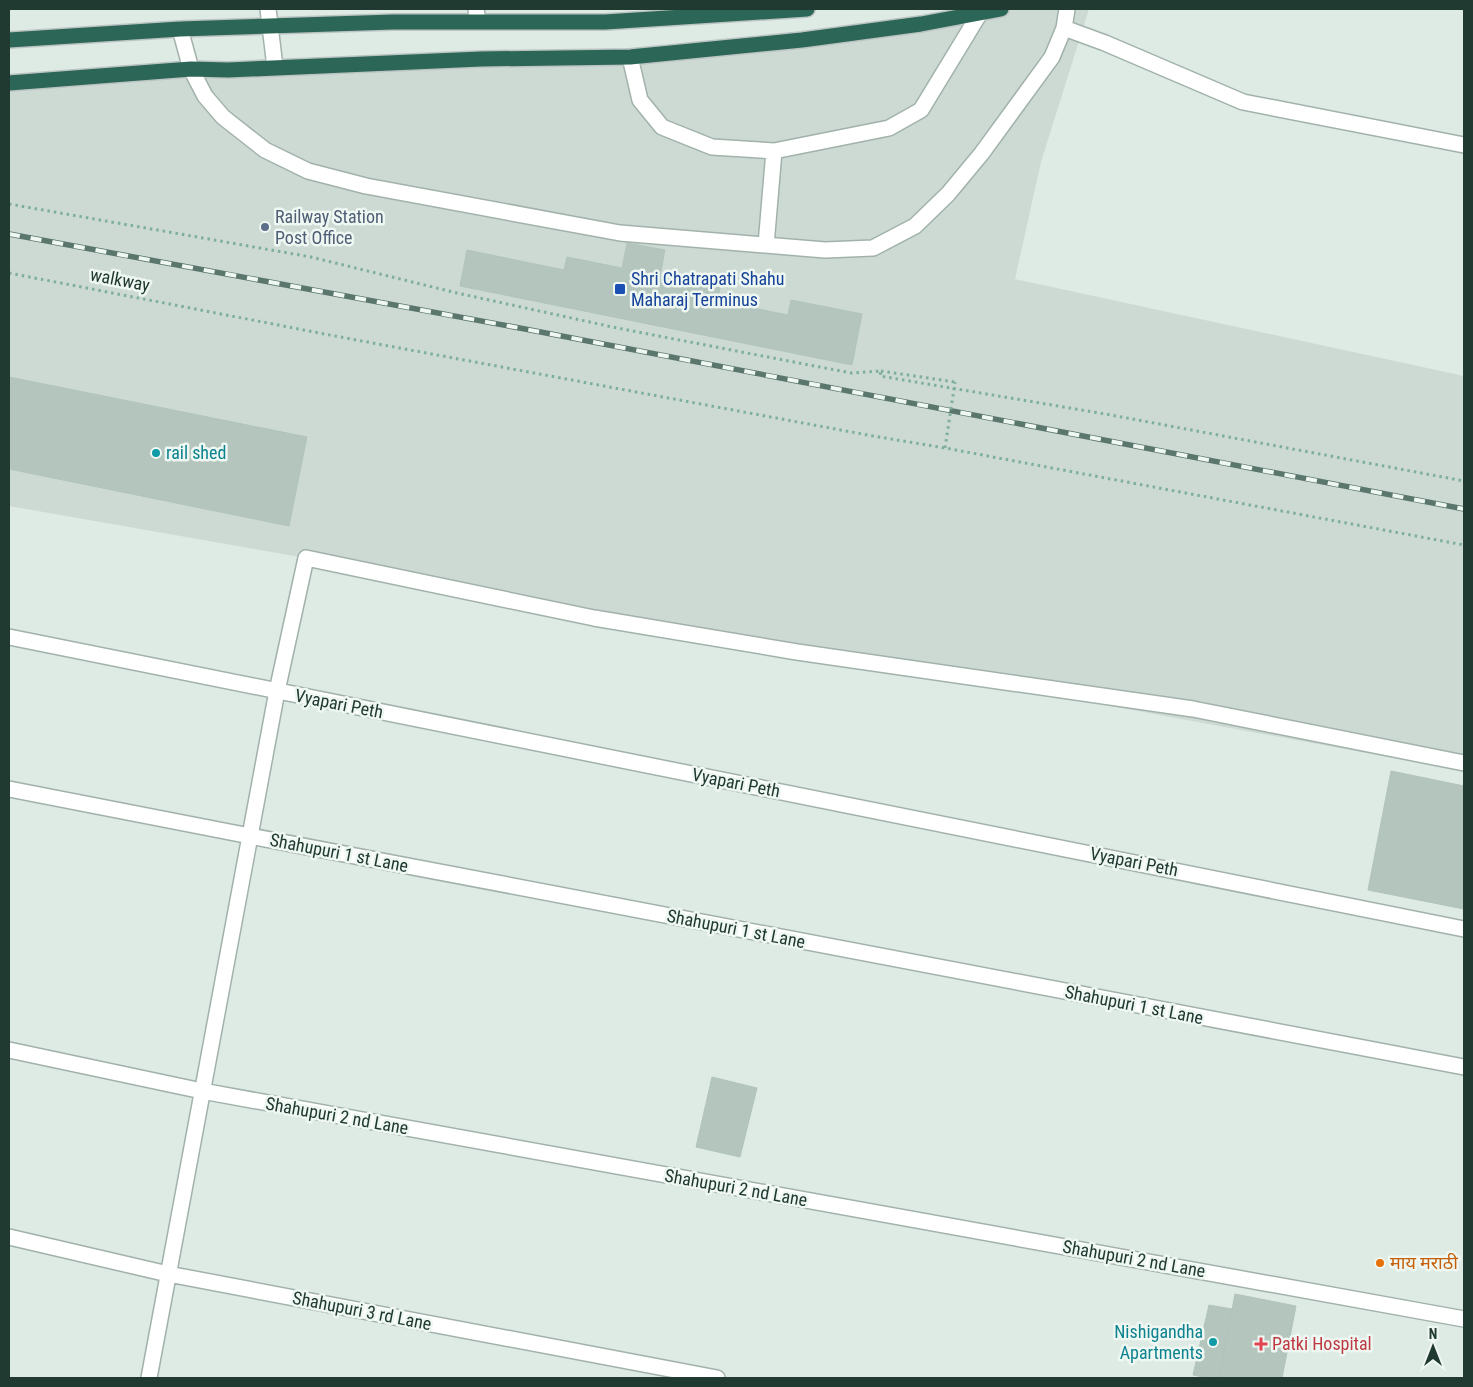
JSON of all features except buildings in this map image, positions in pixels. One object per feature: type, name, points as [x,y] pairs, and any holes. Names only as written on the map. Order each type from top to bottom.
[{"type":"highway","points":[[9,40],[180,29],[393,22],[477,15],[605,22],[807,9]]},
{"type":"highway","points":[[9,83],[191,69],[228,70],[481,59],[630,57],[802,40],[921,24],[980,11],[1001,9]]},
{"type":"street","points":[[268,9],[276,67]]},
{"type":"street","points":[[180,29],[191,69],[206,96],[223,117],[265,150],[308,170],[366,186],[620,233],[825,250],[873,248],[915,226],[948,194],[982,153],[1052,57],[1064,28],[1067,9]]},
{"type":"street","points":[[630,57],[640,100],[662,127],[712,147],[774,151],[889,128],[922,110],[980,11]]},
{"type":"street","points":[[1064,28],[1105,43],[1243,102],[1464,145]]},
{"type":"street","points":[[766,244],[774,151]]},
{"type":"street","points":[[149,1378],[277,691],[306,558],[594,618],[797,652],[1193,709],[1464,763]]},
{"type":"street","name":"Vyapari Peth","points":[[9,637],[1464,928]]},
{"type":"street","name":"Shahupuri 1 st Lane","points":[[9,789],[1464,1067]]},
{"type":"street","name":"Shahupuri 2 nd Lane","points":[[9,1050],[202,1091],[1464,1319]]},
{"type":"street","name":"Shahupuri 3 rd Lane","points":[[9,1237],[168,1274],[717,1378]]},
{"type":"path","points":[[9,204],[311,257],[457,294],[656,336],[851,372],[881,371],[954,382],[945,448]]},
{"type":"path","name":"walkway","points":[[9,272],[227,315],[1464,545]]},
{"type":"path","points":[[881,371],[880,376],[1111,414],[1464,481]]},
{"type":"shaded area","points":[[978,9],[1089,9],[1041,162],[1015,279],[1464,376],[1464,771],[306,558],[9,506],[9,83],[722,49]]},
{"type":"railway","points":[[9,234],[525,329],[1464,509]]},
{"type":"place","name":"Railway Station Post Office","points":[[265,227]]},
{"type":"place","name":"Shri Chatrapati Shahu Maharaj Terminus","points":[[620,289]]},
{"type":"place","name":"rail shed","points":[[156,453]]},
{"type":"place","name":"माय मराठी","points":[[1380,1263]]},
{"type":"place","name":"Nishigandha Apartments","points":[[1213,1342]]},
{"type":"place","name":"Patki Hospital","points":[[1261,1344]]}]
